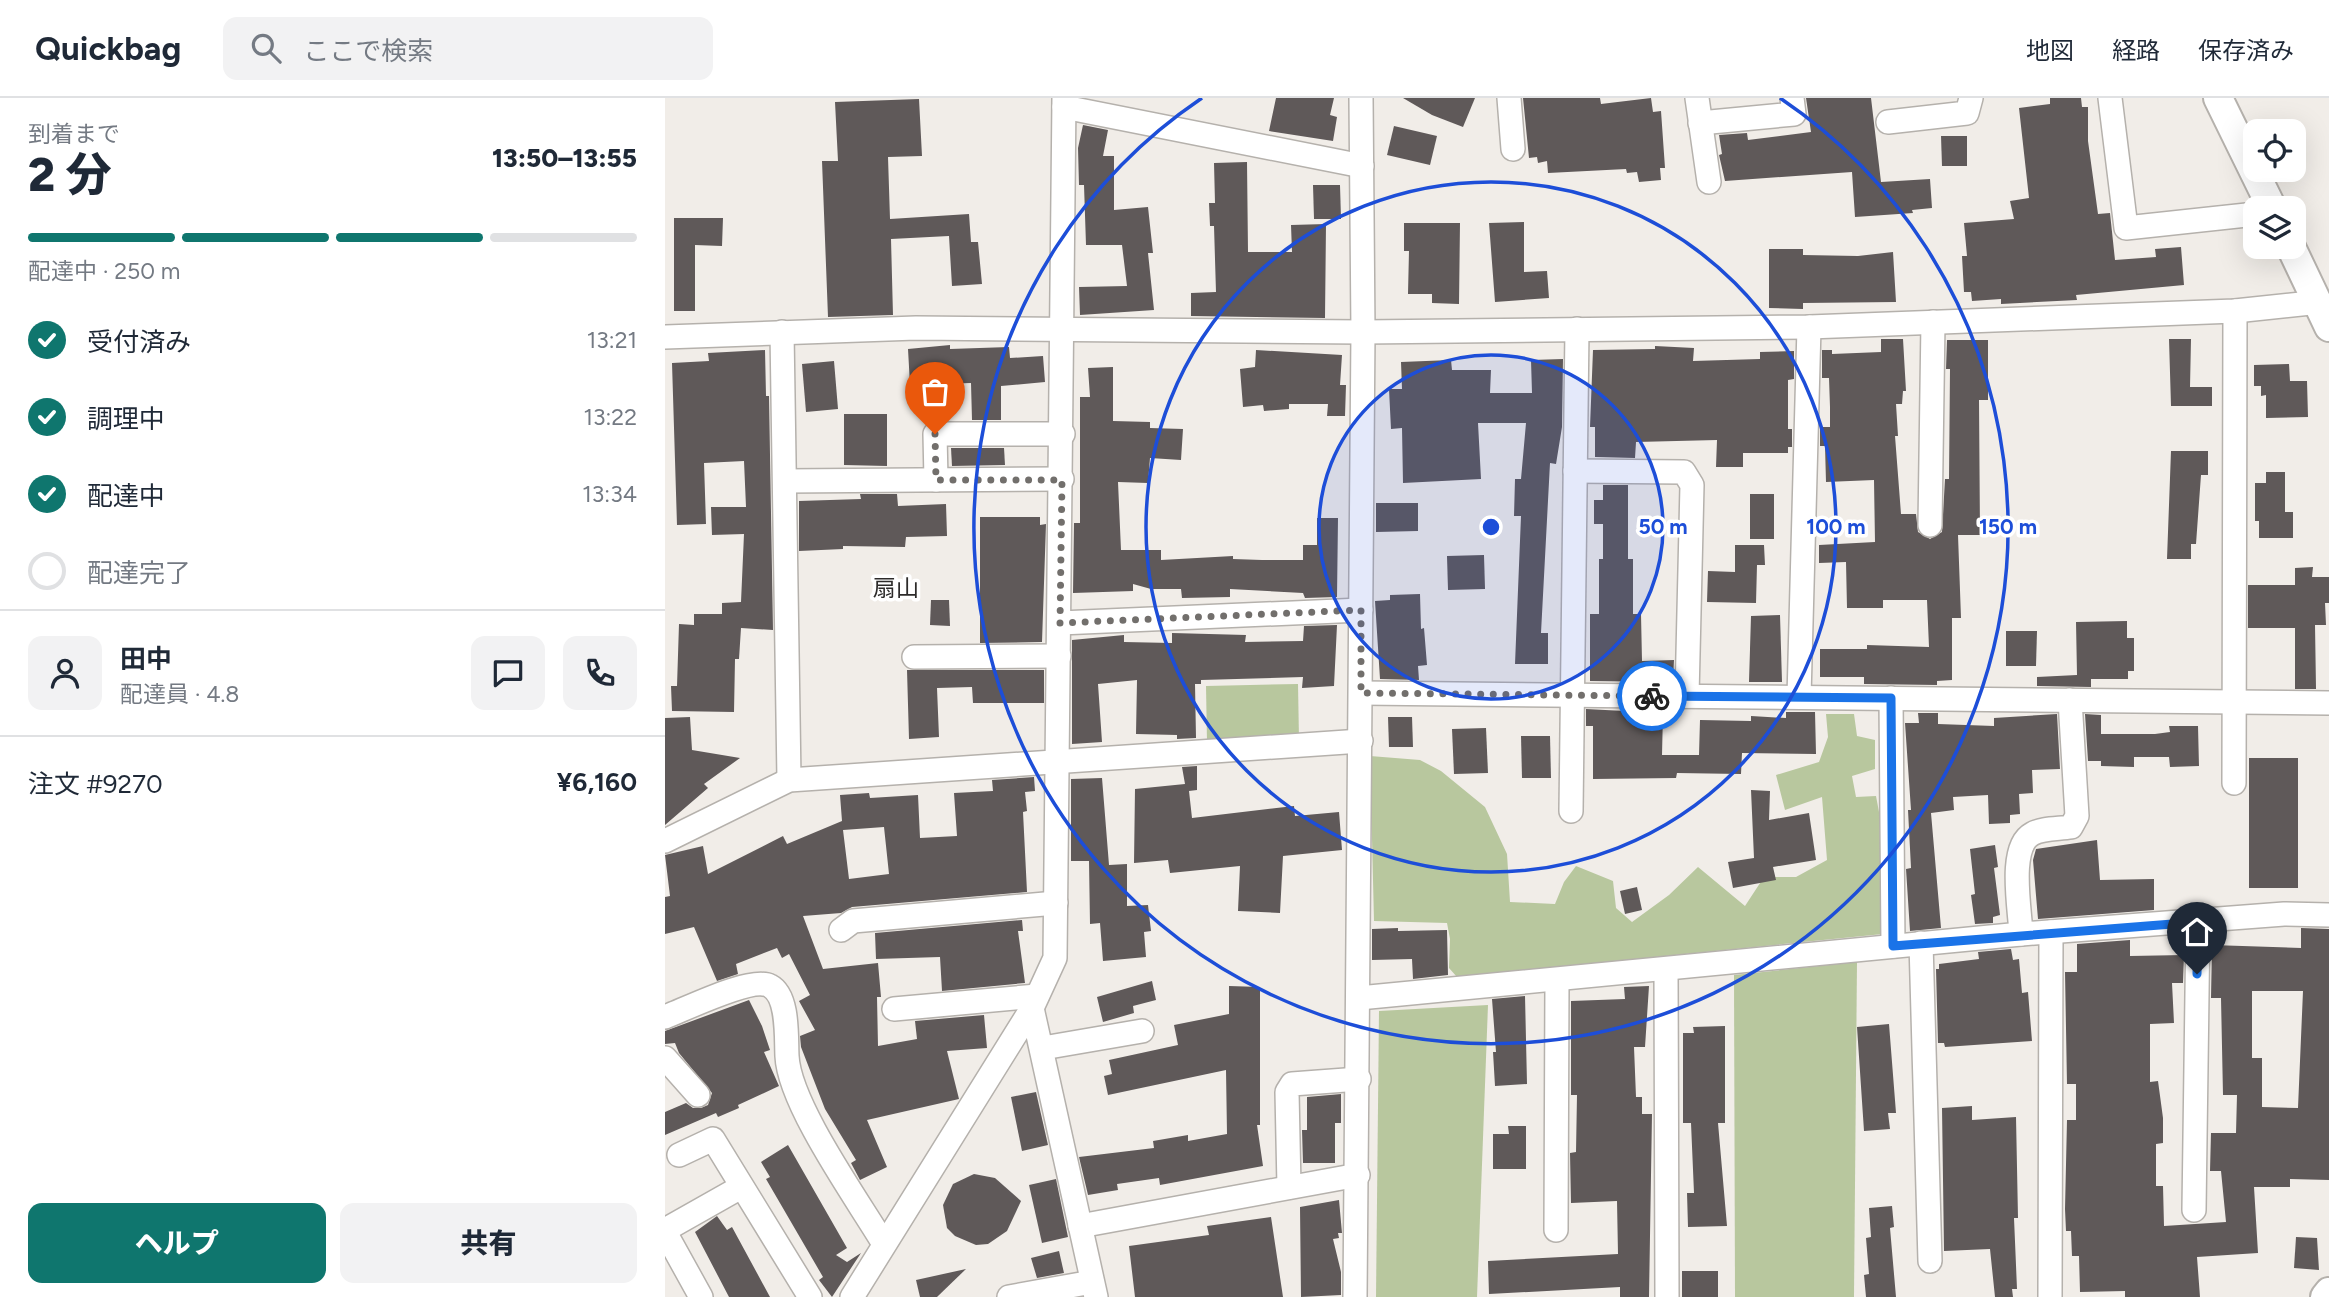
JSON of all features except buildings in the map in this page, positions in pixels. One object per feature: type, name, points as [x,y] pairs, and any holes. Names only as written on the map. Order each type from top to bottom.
[{"type":"street","points":[[1355,1297],[1361,741],[1361,98]]},
{"type":"street","points":[[1509,98],[1513,149]]},
{"type":"street","points":[[1697,98],[1709,182]]},
{"type":"street","points":[[1700,123],[1794,114],[1792,98]]},
{"type":"street","points":[[1888,122],[1967,114],[1971,98]]},
{"type":"street","points":[[2111,98],[2126,228],[2243,215]]},
{"type":"street","points":[[2218,98],[2266,196]]},
{"type":"street","points":[[852,1297],[1035,1002],[1055,958],[1063,434],[1064,102],[1362,166]]},
{"type":"street","points":[[665,337],[916,328],[1363,332],[1809,327],[2235,311],[2324,314],[2297,259]]},
{"type":"street","points":[[2234,783],[2235,311]]},
{"type":"street","points":[[1930,525],[1933,322]]},
{"type":"street","points":[[1799,697],[1809,327]]},
{"type":"street","points":[[1571,811],[1577,329]]},
{"type":"street","points":[[782,332],[789,780]]},
{"type":"street","points":[[936,480],[935,434],[1063,434]]},
{"type":"street","points":[[1576,471],[1684,472],[1689,477],[1692,485],[1687,696]]},
{"type":"street","points":[[785,481],[1062,480]]},
{"type":"street","points":[[1060,623],[1361,610]]},
{"type":"street","points":[[914,657],[1059,656]]},
{"type":"street","points":[[1361,693],[2329,703]]},
{"type":"street","points":[[1891,698],[1893,946]]},
{"type":"street","points":[[2021,934],[2017,857],[2022,841],[2035,832],[2071,827],[2077,816],[2070,700]]},
{"type":"street","points":[[665,841],[789,780],[1361,741]]},
{"type":"street","points":[[841,930],[853,921],[1056,903]]},
{"type":"street","points":[[1359,998],[1557,981],[2021,934],[2284,914],[2329,915]]},
{"type":"street","points":[[2194,1210],[2198,922]]},
{"type":"street","points":[[2050,1297],[2052,932]]},
{"type":"street","points":[[1921,943],[1930,1261]]},
{"type":"street","points":[[1666,969],[1667,1297]]},
{"type":"street","points":[[1556,1230],[1557,981]]},
{"type":"street","points":[[665,1017],[749,984],[767,984],[774,988],[782,1002],[787,1065],[796,1097],[884,1244]]},
{"type":"street","points":[[894,1009],[1035,1002]]},
{"type":"street","points":[[1009,1297],[1094,1290],[1035,1002]]},
{"type":"street","points":[[1043,1048],[1142,1031]]},
{"type":"street","points":[[665,1058],[698,1095]]},
{"type":"street","points":[[1289,1187],[1287,1092],[1292,1084],[1359,1079]]},
{"type":"street","points":[[678,1155],[713,1139],[810,1297]]},
{"type":"street","points":[[1080,1226],[1358,1175]]},
{"type":"street","points":[[701,1297],[665,1231],[741,1187]]},
{"type":"street","points":[[2325,1297],[2329,1292]]},
{"type":"green space","points":[[1298,684],[1299,740],[1207,742],[1206,686]]},
{"type":"green space","points":[[1826,714],[1854,714],[1857,736],[1875,740],[1875,769],[1852,776],[1856,797],[1876,796],[1879,812],[1883,934],[1457,977],[1449,968],[1450,939],[1447,923],[1374,921],[1370,756],[1420,760],[1441,771],[1485,807],[1507,854],[1510,902],[1555,904],[1564,882],[1576,866],[1613,881],[1616,908],[1632,922],[1669,895],[1698,867],[1745,906],[1764,877],[1796,877],[1827,860],[1822,797],[1785,810],[1776,775],[1819,762],[1828,737]]},
{"type":"green space","points":[[1857,962],[1854,1297],[1735,1297],[1734,975]]},
{"type":"green space","points":[[1488,1005],[1477,1297],[1376,1297],[1379,1011]]},
{"type":"way so far","points":[[935,434],[936,480],[1062,480],[1060,623],[1361,610],[1361,693],[1652,696]]},
{"type":"district","name":"扇山","points":[[896,588]]},
{"type":"route","points":[[1652,696],[1891,698],[1893,946],[2198,922],[2197,974]]}]
